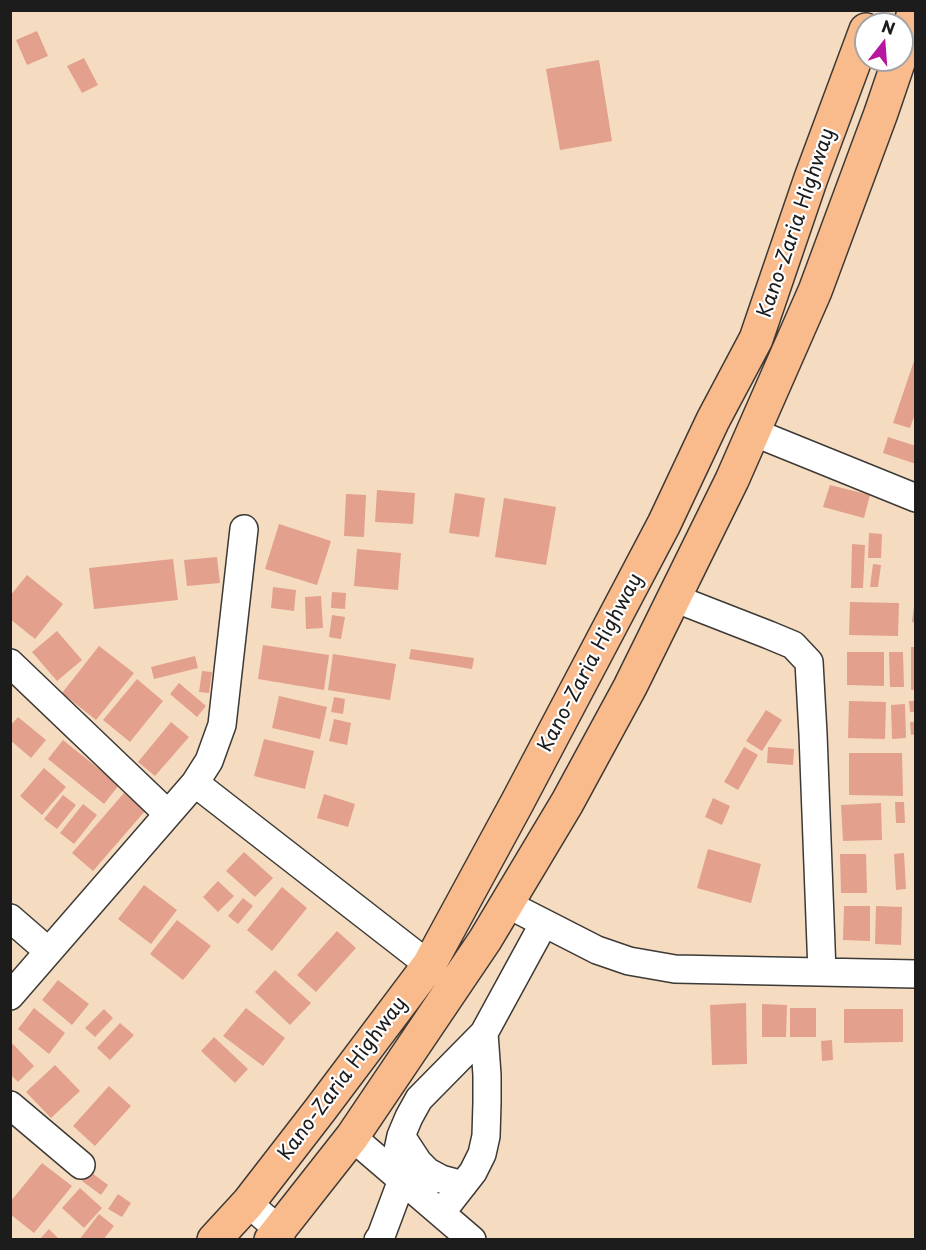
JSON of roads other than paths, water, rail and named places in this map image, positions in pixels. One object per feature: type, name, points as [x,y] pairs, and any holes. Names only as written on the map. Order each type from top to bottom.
[{"type":"highway","name":"Kano-Zaria Highway","points":[[214,1239],[248,1203],[429,965],[648,555],[713,420],[756,339],[811,178],[854,62]]},
{"type":"highway","name":"Kano-Zaria Highway","points":[[277,1236],[352,1137],[485,940],[567,803],[630,687],[732,480],[814,291],[894,72]]},
{"type":"street","points":[[753,432],[915,498]]},
{"type":"street","points":[[10,996],[195,783],[209,761],[222,725],[244,529]]},
{"type":"street","points":[[674,598],[793,645],[808,662],[822,972]]},
{"type":"street","points":[[10,663],[168,814]]},
{"type":"street","points":[[195,783],[429,965]]},
{"type":"street","points":[[507,904],[597,950],[628,961],[675,969],[915,974]]},
{"type":"street","points":[[10,918],[48,951]]},
{"type":"street","points":[[378,1239],[402,1180],[398,1150],[409,1117],[419,1099],[484,1033],[544,923]]},
{"type":"street","points":[[441,1213],[473,1172],[482,1154],[486,1136],[487,1075],[484,1033]]},
{"type":"street","points":[[10,1105],[81,1165]]},
{"type":"street","points":[[401,1136],[413,1155],[428,1172],[441,1179],[463,1185]]},
{"type":"street","points":[[352,1137],[472,1239]]},
{"type":"street","points":[[248,1203],[277,1236]]}]
